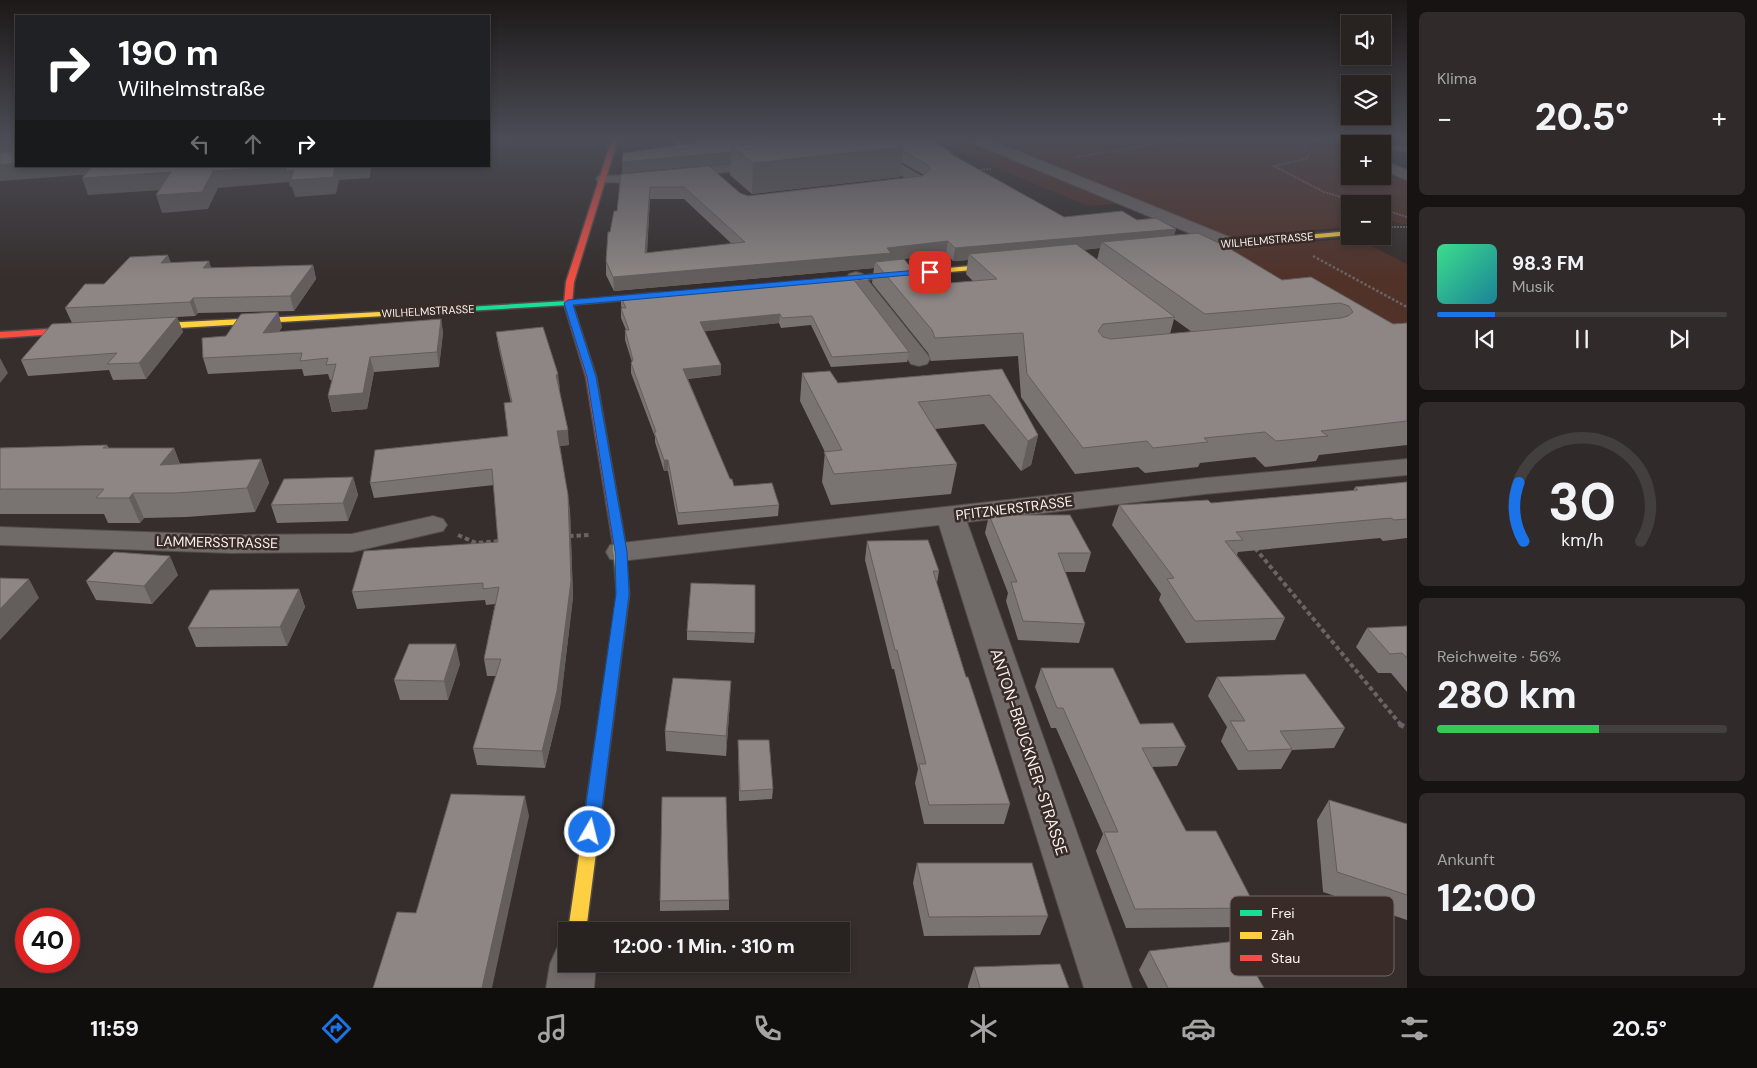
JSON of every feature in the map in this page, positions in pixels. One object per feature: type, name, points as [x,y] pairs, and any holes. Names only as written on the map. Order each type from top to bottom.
[{"type":"street","points":[[578,922],[623,594],[620,542],[591,377],[568,303],[570,282],[601,185]]},
{"type":"street","points":[[1087,185],[1231,244]]},
{"type":"street","name":"WILHELMSTRASSE","points":[[1174,249],[1341,234]]},
{"type":"street","points":[[806,282],[1019,263]]},
{"type":"street","points":[[856,278],[919,359]]},
{"type":"street","name":"WILHELMSTRASSE","points":[[130,327],[568,303],[667,294]]},
{"type":"street","points":[[0,335],[90,330]]},
{"type":"street","name":"PFITZNERSTRASSE","points":[[620,542],[950,515],[1205,486],[1407,467]]},
{"type":"street","name":"ANTON-BRUCKNER-STRASSE","points":[[950,515],[1108,988]]},
{"type":"street","name":"LAMMERSSTRASSE","points":[[0,536],[231,544],[352,543],[433,524]]},
{"type":"street","points":[[570,988],[572,972]]},
{"type":"path","points":[[1311,185],[1324,192],[1341,197]]},
{"type":"path","points":[[1391,212],[1407,217]]},
{"type":"path","points":[[1391,226],[1407,227]]},
{"type":"path","points":[[1282,240],[1407,307]]},
{"type":"path","points":[[433,524],[476,543],[504,541]]},
{"type":"path","points":[[561,537],[620,542]]},
{"type":"path","points":[[1249,540],[1399,724],[1407,728]]},
{"type":"shaded area","points":[[1038,185],[1081,185],[1125,203],[1088,206]]},
{"type":"shaded area","points":[[1099,185],[1407,185],[1407,224],[1391,221],[1391,195],[1341,195],[1341,227],[1228,237]]},
{"type":"shaded area","points":[[1341,239],[1341,245],[1369,245],[1407,264],[1407,333],[1187,253]]},
{"type":"building","points":[[162,185],[206,185],[202,192],[156,195]]},
{"type":"building","points":[[620,185],[731,185],[740,193],[748,196],[843,185],[1007,185],[1064,217],[1122,211],[1137,220],[1156,218],[1176,229],[955,248],[948,241],[887,248],[891,253],[613,277],[606,261],[608,232],[610,232],[614,211],[617,211]],"holes":[[[650,187],[684,187],[745,242],[645,253]]]},
{"type":"building","points":[[1198,233],[1227,247],[1282,280],[1311,277],[1393,324],[1407,323],[1407,421],[1321,431],[1328,436],[1276,441],[1265,432],[1204,438],[1208,442],[1153,448],[1147,441],[1083,448],[1027,374],[1023,333],[935,338],[932,330],[875,262],[904,259],[926,285],[997,279],[969,254],[1076,244],[1175,317],[1103,324],[1098,331],[1103,337],[1111,339],[1341,318],[1353,312],[1349,306],[1340,303],[1205,314],[1102,242]]},
{"type":"building","points":[[168,255],[161,263],[209,261],[203,268],[313,265],[290,296],[193,298],[190,302],[65,308],[85,284],[104,284],[130,257]]},
{"type":"building","points":[[851,276],[909,352],[832,357],[812,316],[782,318],[780,314],[700,322],[721,365],[683,369],[730,479],[732,479],[734,486],[772,483],[779,505],[678,513],[668,460],[664,460],[631,363],[633,360],[625,330],[629,330],[621,308],[626,308],[621,297]]},
{"type":"building","points":[[278,312],[263,333],[441,319],[437,352],[370,357],[363,393],[328,396],[336,364],[326,365],[328,358],[300,361],[302,353],[203,358],[202,338],[226,336],[241,314]]},
{"type":"building","points":[[177,317],[139,363],[107,364],[117,353],[21,360],[52,324]]},
{"type":"building","points":[[543,327],[558,374],[556,375],[568,430],[557,431],[568,495],[571,581],[557,691],[542,751],[473,748],[501,659],[484,659],[499,587],[483,589],[483,583],[352,592],[364,551],[498,542],[492,469],[370,483],[375,450],[508,436],[504,403],[512,402],[496,332]]},
{"type":"building","points":[[1002,369],[1038,435],[1028,441],[990,395],[918,402],[957,464],[834,474],[824,452],[842,450],[802,373],[830,371],[838,383]]},
{"type":"building","points":[[107,445],[103,448],[174,448],[160,465],[261,459],[247,488],[176,493],[133,493],[129,498],[96,498],[104,489],[0,489],[0,448]]},
{"type":"building","points":[[353,477],[343,503],[271,505],[284,479]]},
{"type":"building","points":[[1407,482],[1407,519],[1394,520],[1391,518],[1236,532],[1243,540],[1225,541],[1285,618],[1195,621],[1167,579],[1174,578],[1119,505],[1208,500],[1211,503],[1358,490],[1355,487]]},
{"type":"building","points":[[989,515],[1070,515],[1091,553],[1058,553],[1085,624],[1023,621],[1011,582],[1017,582]]},
{"type":"building","points":[[928,540],[939,571],[933,571],[966,677],[968,677],[1010,804],[929,805],[919,764],[926,764],[867,541]]},
{"type":"building","points":[[114,552],[170,556],[144,586],[86,581]]},
{"type":"building","points":[[0,578],[29,579],[0,609]]},
{"type":"building","points":[[691,583],[755,585],[755,633],[687,631]]},
{"type":"building","points":[[299,589],[280,627],[188,628],[210,590]]},
{"type":"building","points":[[1407,626],[1407,658],[1402,653],[1390,654],[1367,628]]},
{"type":"building","points":[[409,644],[456,644],[444,681],[394,680]]},
{"type":"building","points":[[1041,668],[1113,668],[1140,724],[1173,723],[1186,747],[1142,748],[1186,831],[1216,831],[1250,896],[1230,896],[1230,908],[1135,909],[1104,832],[1118,832],[1063,708],[1057,708]]},
{"type":"building","points":[[1305,674],[1345,728],[1280,731],[1292,749],[1248,751],[1230,721],[1245,721],[1217,677]]},
{"type":"building","points":[[673,678],[731,681],[726,736],[665,731]]},
{"type":"building","points":[[738,740],[769,740],[773,789],[740,791]]},
{"type":"building","points":[[451,794],[525,796],[482,988],[373,988],[397,912],[416,913]]},
{"type":"building","points":[[662,797],[726,797],[729,900],[660,901]]},
{"type":"building","points":[[1329,800],[1407,824],[1407,895],[1337,872]]},
{"type":"building","points":[[917,863],[1032,863],[1048,916],[929,917]]},
{"type":"building","points":[[1230,942],[1230,976],[1257,976],[1264,988],[1168,988],[1149,951]]},
{"type":"building","points":[[1060,964],[1069,988],[980,988],[974,967]]},
{"type":"traffic: fast","points":[[399,313],[568,303],[657,295]]},
{"type":"traffic: slow","points":[[1183,248],[1341,234]]},
{"type":"traffic: slow","points":[[815,282],[1003,265]]},
{"type":"traffic: slow","points":[[144,327],[399,313]]},
{"type":"traffic: slow","points":[[578,922],[623,594],[619,543]]},
{"type":"traffic: jam","points":[[600,185],[570,282],[568,303],[591,377],[619,543]]},
{"type":"traffic: jam","points":[[0,335],[81,330]]},
{"type":"route","points":[[590,832],[623,594],[621,552],[591,377],[568,303],[930,272]]}]
